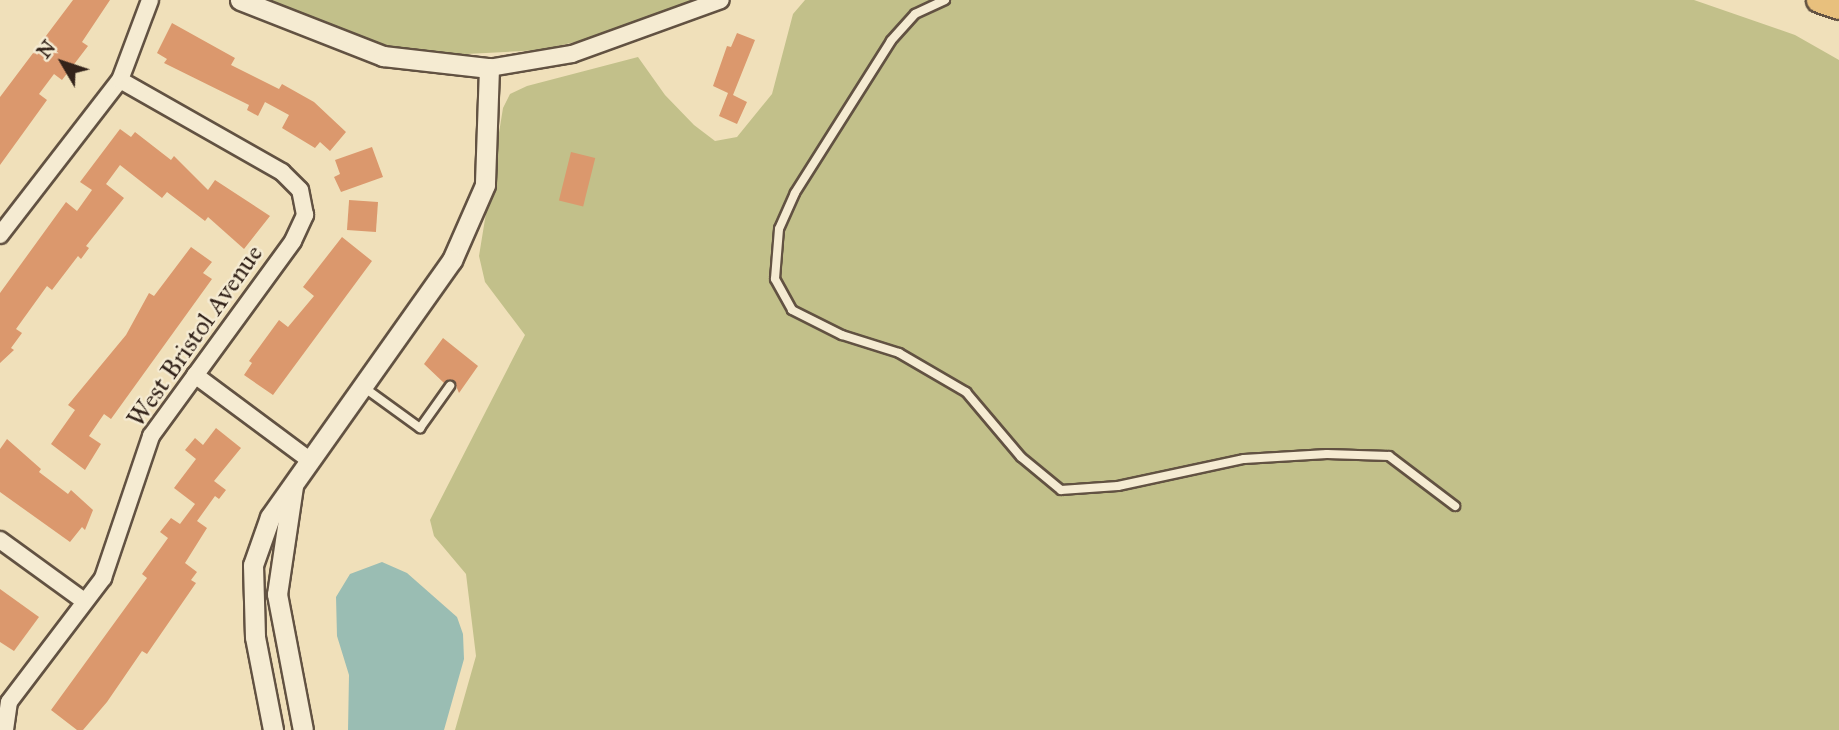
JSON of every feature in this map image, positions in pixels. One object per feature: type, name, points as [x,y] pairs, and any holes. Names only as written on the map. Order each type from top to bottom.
[{"type":"highway","points":[[1819,0],[1839,7]]},
{"type":"street","points":[[0,235],[120,80],[150,0]]},
{"type":"street","points":[[240,0],[383,56],[489,68],[572,54],[721,0]]},
{"type":"street","points":[[273,730],[255,637],[253,565],[270,517],[360,385],[452,260],[485,185],[489,68]]},
{"type":"street","name":"West Bristol Avenue","points":[[5,730],[9,702],[103,578],[151,436],[293,241],[304,215],[300,190],[282,172],[120,80]]},
{"type":"street","points":[[195,375],[308,459]]},
{"type":"street","points":[[293,484],[277,594],[303,730]]},
{"type":"street","points":[[0,540],[84,601]]},
{"type":"lane","points":[[945,0],[915,14],[891,41],[795,193],[779,229],[775,279],[792,310],[842,335],[899,353],[966,392],[1021,457],[1061,490],[1118,486],[1244,459],[1327,454],[1389,456],[1455,506]]},
{"type":"lane","points":[[360,385],[420,428],[450,386]]},
{"type":"shaded area","points":[[261,0],[694,0],[613,33],[541,50],[447,55],[363,41]]},
{"type":"shaded area","points":[[805,0],[1694,0],[1795,35],[1839,60],[1839,730],[455,730],[476,656],[466,574],[434,536],[430,520],[525,335],[485,282],[479,256],[503,108],[510,94],[527,86],[638,57],[665,95],[694,125],[715,141],[737,137],[772,94],[793,14]]},
{"type":"water","points":[[382,562],[407,573],[457,617],[463,634],[464,659],[444,730],[348,730],[349,675],[337,636],[336,597],[350,574]]},
{"type":"building","points":[[73,0],[110,0],[82,42],[88,46],[62,80],[54,74],[39,94],[47,100],[0,165],[0,97]]},
{"type":"building","points":[[172,23],[235,58],[231,65],[279,89],[282,84],[314,102],[346,132],[330,151],[320,142],[315,148],[282,128],[289,115],[265,102],[258,116],[247,110],[249,105],[164,63],[167,59],[157,53]]},
{"type":"building","points":[[737,33],[755,40],[733,95],[747,102],[737,124],[719,116],[728,93],[713,86],[727,46],[731,47]]},
{"type":"building","points":[[120,129],[131,137],[135,132],[171,160],[174,156],[208,190],[215,180],[270,216],[244,249],[208,217],[205,221],[167,192],[162,198],[120,165],[106,184],[124,198],[86,246],[89,248],[81,259],[78,256],[52,290],[47,286],[16,329],[22,333],[11,348],[14,350],[0,363],[0,293],[66,202],[77,211],[92,190],[80,182]]},
{"type":"building","points":[[372,147],[383,177],[341,192],[334,177],[340,174],[335,160]]},
{"type":"building","points":[[571,152],[595,158],[583,207],[559,201]]},
{"type":"building","points":[[349,200],[378,202],[376,232],[347,230]]},
{"type":"building","points":[[342,237],[372,261],[273,395],[244,375],[252,363],[249,361],[279,320],[288,327],[314,296],[303,287]]},
{"type":"building","points":[[191,247],[212,262],[203,273],[212,279],[111,419],[104,414],[89,436],[101,444],[85,470],[51,444],[75,410],[68,405],[126,335],[149,293],[154,296]]},
{"type":"building","points":[[443,338],[478,366],[459,393],[454,381],[444,383],[424,364]]},
{"type":"building","points":[[216,428],[241,448],[214,481],[226,490],[219,499],[215,496],[197,521],[207,528],[185,563],[197,572],[191,580],[196,583],[147,654],[142,651],[107,702],[83,730],[77,730],[51,710],[147,578],[142,574],[168,538],[160,532],[171,518],[180,524],[195,504],[174,488],[196,459],[185,450],[195,438],[203,445]]},
{"type":"building","points":[[7,439],[41,469],[39,472],[68,494],[71,490],[93,510],[85,530],[82,527],[70,542],[0,492],[0,449]]},
{"type":"building","points":[[0,589],[39,617],[14,651],[0,642]]}]
